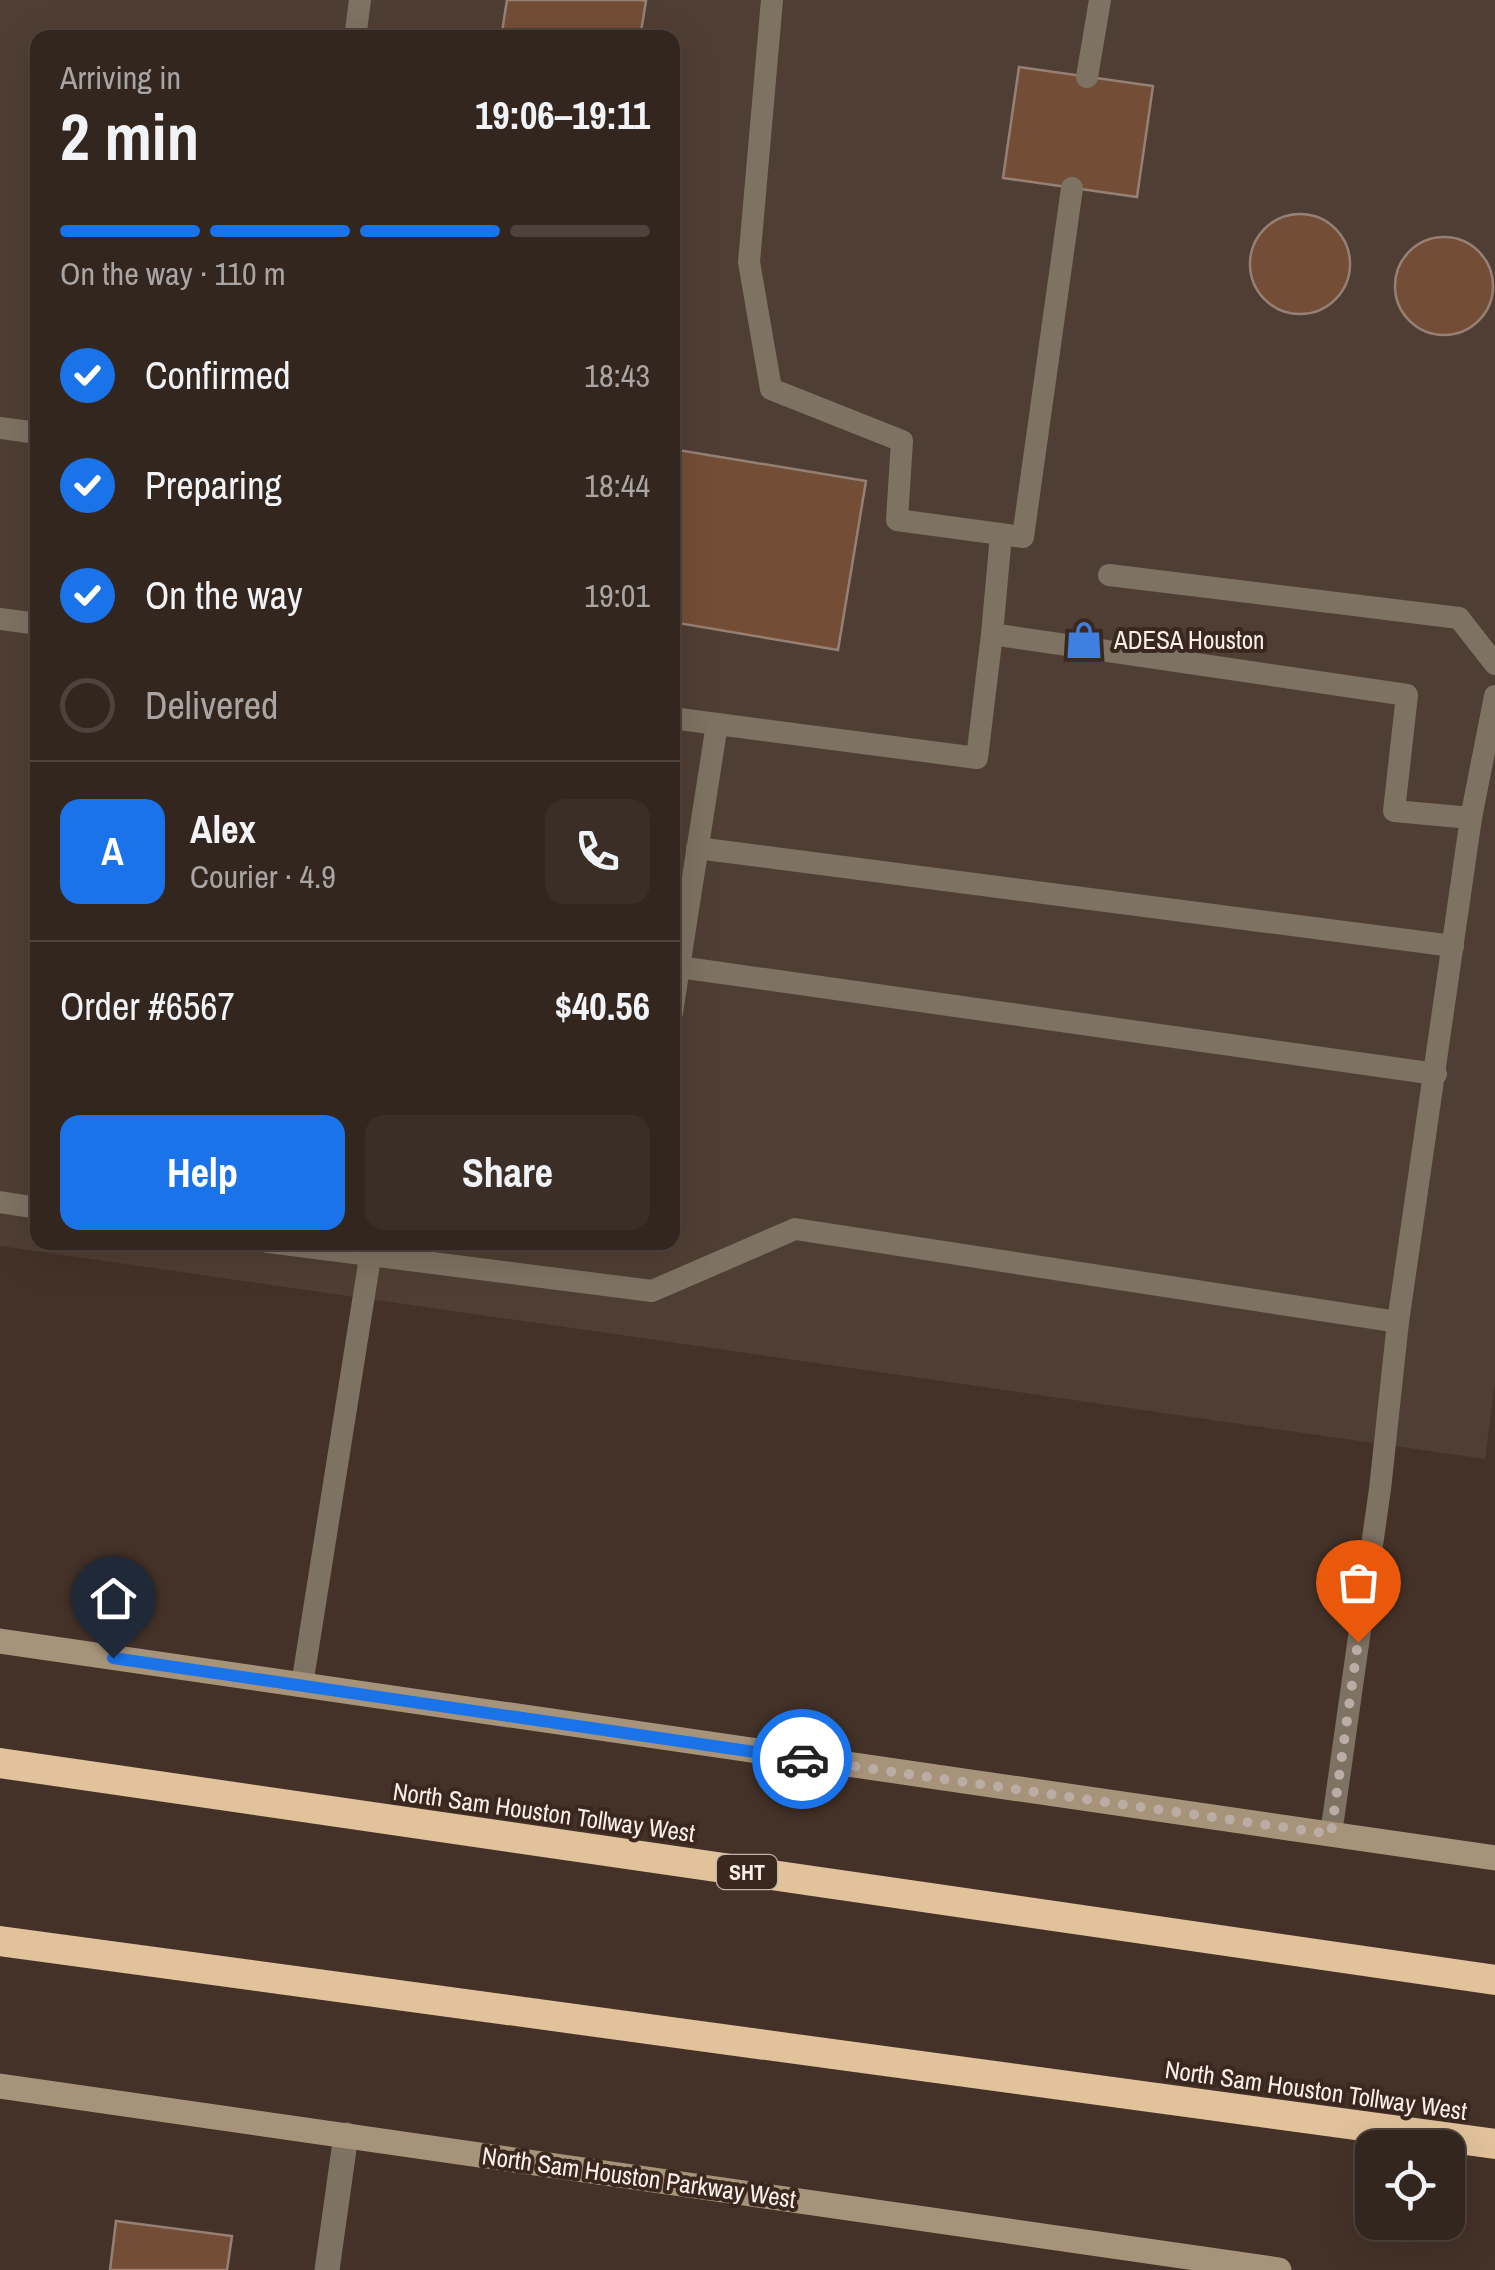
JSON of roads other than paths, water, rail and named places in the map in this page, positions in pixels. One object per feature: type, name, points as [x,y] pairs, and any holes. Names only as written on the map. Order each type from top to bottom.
[{"type":"highway","name":"North Sam Houston Tollway West","points":[[0,1763],[1495,1980]]},
{"type":"highway","name":"North Sam Houston Tollway West","points":[[0,1941],[1495,2144]]},
{"type":"main road","points":[[0,1641],[1495,1858]]},
{"type":"main road","name":"North Sam Houston Parkway West","points":[[0,2086],[1279,2270]]},
{"type":"street","points":[[327,2270],[346,2135]]},
{"type":"lane","points":[[356,30],[360,0]]},
{"type":"lane","points":[[772,0],[749,262],[771,389],[902,441],[897,520],[1023,536],[1072,188]]},
{"type":"lane","points":[[1088,76],[1100,0]]},
{"type":"lane","points":[[0,428],[30,431]]},
{"type":"lane","points":[[680,719],[977,758],[1001,535]]},
{"type":"lane","points":[[1109,575],[1459,618],[1495,664]]},
{"type":"lane","points":[[0,619],[30,623]]},
{"type":"lane","points":[[992,634],[1407,695],[1394,810],[1470,818]]},
{"type":"lane","points":[[1331,1834],[1380,1489],[1398,1322],[1470,818],[1495,696]]},
{"type":"lane","points":[[680,961],[717,724]]},
{"type":"lane","points":[[698,848],[1454,946]]},
{"type":"lane","points":[[680,967],[1436,1074]]},
{"type":"lane","points":[[0,1202],[30,1207]]},
{"type":"lane","points":[[302,1686],[371,1250],[652,1290],[795,1229],[1398,1322]]},
{"type":"place","name":"ADESA Houston","points":[[1084,640]]}]
